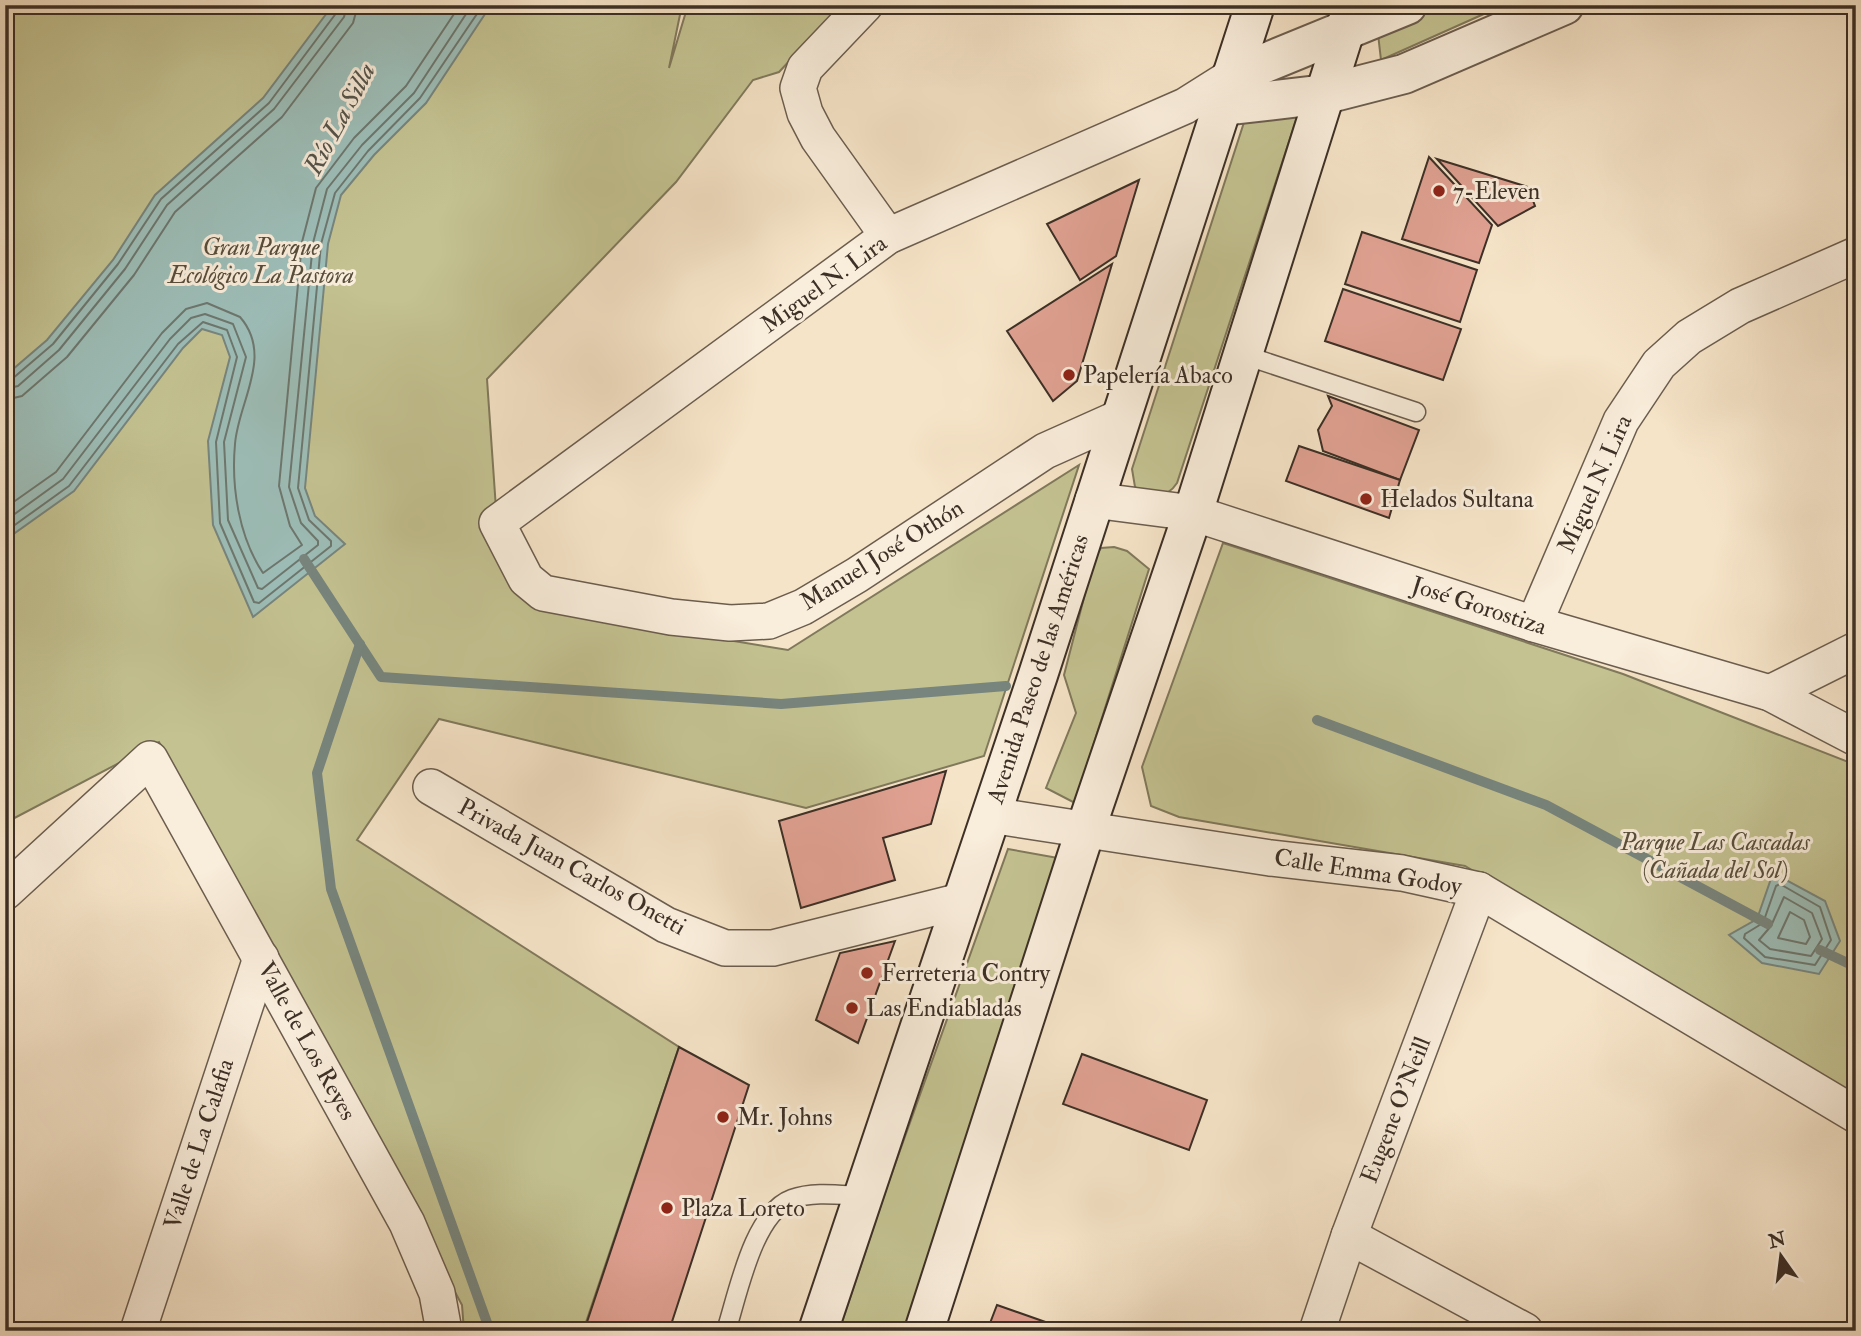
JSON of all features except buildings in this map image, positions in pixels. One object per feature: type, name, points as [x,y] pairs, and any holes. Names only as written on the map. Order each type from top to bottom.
[{"type":"main road","name":"Avenida Paseo de las Américas","points":[[818,1331],[1255,5]]},
{"type":"main road","points":[[1227,92],[1348,19],[1407,5]]},
{"type":"main road","points":[[1227,92],[1326,94],[1404,74],[1564,5]]},
{"type":"main road","points":[[924,1331],[1086,828],[1193,513],[1348,19]]},
{"type":"street","points":[[865,5],[805,68],[798,88],[805,113],[818,138],[888,236]]},
{"type":"street","name":"Miguel N. Lira","points":[[497,523],[888,236],[1185,106],[1227,92]]},
{"type":"street","name":"Miguel N. Lira","points":[[1534,624],[1621,421],[1659,364],[1689,337],[1740,306],[1856,255]]},
{"type":"street","name":"Manuel José Othón","points":[[497,523],[526,579],[543,593],[671,617],[730,623],[769,621],[803,607],[858,575],[1045,452],[1121,417]]},
{"type":"street","name":"José Gorostiza","points":[[1093,500],[1193,513],[1534,624],[1770,693],[1856,738]]},
{"type":"street","points":[[1770,693],[1856,650]]},
{"type":"street","name":"Valle de Los Reyes","points":[[5,892],[150,759],[407,1223],[437,1293],[444,1331]]},
{"type":"street","name":"Privada Juan Carlos Onetti","points":[[430,787],[666,925],[725,948],[773,948],[961,901]]},
{"type":"street","name":"Calle Emma Godoy","points":[[989,815],[1270,858],[1402,873],[1479,890],[1856,1115]]},
{"type":"street","name":"Eugene O'Neill","points":[[1317,1331],[1349,1236],[1479,890]]},
{"type":"street","name":"Valle de La Calafia","points":[[138,1331],[261,958]]},
{"type":"street","points":[[1349,1236],[1525,1331]]},
{"type":"lane","points":[[1244,355],[1416,412]]},
{"type":"lane","points":[[726,1331],[761,1227],[773,1209],[791,1199],[811,1195],[862,1196]]},
{"type":"green space","name":"Gran Parque Ecológico La Pastora","points":[[5,5],[682,5],[669,68],[688,5],[842,5],[779,72],[753,80],[676,182],[487,379],[497,523],[552,611],[788,650],[1079,465],[984,756],[806,808],[439,719],[357,840],[679,1047],[583,1331],[464,1331],[462,1305],[159,742],[5,823]]},
{"type":"green space","points":[[1421,5],[1504,5],[1381,60],[1377,25]]},
{"type":"green space","points":[[1301,105],[1177,483],[1163,494],[1146,493],[1135,487],[1132,469],[1248,110]]},
{"type":"green space","name":"Parque Las Cascadas (Cañada del Sol)","points":[[1223,543],[1623,674],[1856,765],[1856,1099],[1465,866],[1179,817],[1151,806],[1142,767]]},
{"type":"green space","points":[[1114,547],[1127,551],[1149,569],[1075,803],[1046,788],[1076,713],[1064,675],[1094,559],[1101,548]]},
{"type":"green space","points":[[1008,849],[1058,858],[904,1331],[839,1331],[888,1184]]},
{"type":"water","name":"Río La Silla","points":[[333,5],[491,5],[426,103],[374,155],[341,195],[328,244],[305,488],[315,516],[345,544],[253,617],[213,525],[208,441],[230,357],[222,335],[202,329],[183,348],[74,491],[5,540],[5,376],[47,340],[113,260],[155,195],[263,98]]},
{"type":"water","points":[[1773,873],[1825,901],[1840,941],[1819,974],[1762,963],[1729,935],[1757,919]]},
{"type":"waterway","points":[[304,559],[381,677],[781,704],[1006,686]]},
{"type":"waterway","points":[[360,644],[317,773],[331,889],[490,1331]]},
{"type":"waterway","points":[[1317,720],[1546,805],[1768,924]]},
{"type":"waterway","points":[[1820,950],[1856,967]]},
{"type":"place","name":"7-Eleven","points":[[1439,191]]},
{"type":"place","name":"Papelería Abaco","points":[[1069,375]]},
{"type":"place","name":"Helados Sultana","points":[[1366,499]]},
{"type":"place","name":"Ferreteria Contry","points":[[867,973]]},
{"type":"place","name":"Las Endiabladas","points":[[852,1008]]},
{"type":"place","name":"Mr. Johns","points":[[723,1117]]},
{"type":"place","name":"Plaza Loreto","points":[[667,1208]]}]
